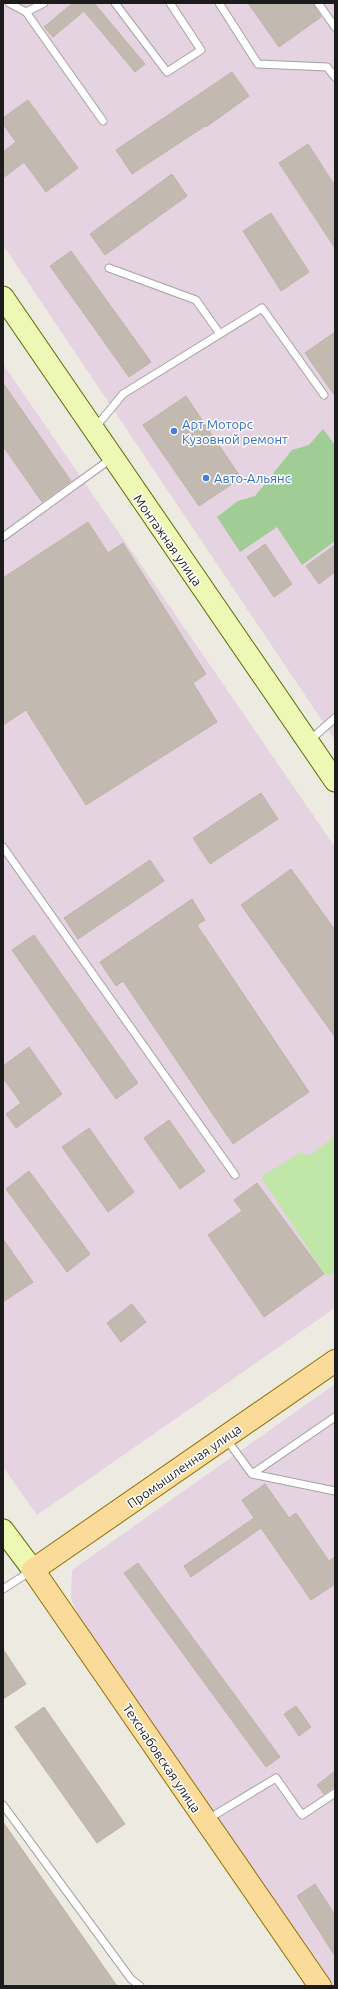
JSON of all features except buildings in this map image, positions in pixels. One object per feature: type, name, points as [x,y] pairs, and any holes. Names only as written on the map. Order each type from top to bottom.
[{"type":"main road","name":"Промышленная улица","points":[[33,1570],[335,1361]]},
{"type":"main road","name":"Техснабовская улица","points":[[33,1570],[204,1821],[320,1986]]},
{"type":"street","name":"Монтажная улица","points":[[3,297],[335,781]]},
{"type":"street","name":"Техснабовская улица","points":[[3,1530],[33,1570]]},
{"type":"lane","points":[[9,3],[26,12],[103,121]]},
{"type":"lane","points":[[26,12],[44,3]]},
{"type":"lane","points":[[115,3],[166,72],[201,50],[170,3]]},
{"type":"lane","points":[[219,3],[258,64],[327,67],[335,77]]},
{"type":"lane","points":[[318,3],[335,28]]},
{"type":"lane","points":[[108,268],[196,300],[220,334]]},
{"type":"lane","points":[[93,429],[123,394],[262,308],[324,395]]},
{"type":"lane","points":[[3,537],[112,458]]},
{"type":"lane","points":[[308,742],[335,718]]},
{"type":"lane","points":[[3,847],[235,1175]]},
{"type":"lane","points":[[252,1474],[335,1418]]},
{"type":"lane","points":[[225,1438],[252,1474],[335,1490]]},
{"type":"lane","points":[[3,1590],[33,1570]]},
{"type":"lane","points":[[204,1821],[276,1778],[302,1815],[335,1793]]},
{"type":"lane","points":[[3,1805],[131,1978],[140,1986]]},
{"type":"shaded area","points":[[3,3],[335,3],[335,740],[3,245]]},
{"type":"shaded area","points":[[3,364],[335,847],[335,1308],[37,1515],[3,1467]]},
{"type":"shaded area","points":[[335,1384],[335,1986],[332,1986],[86,1635],[71,1598],[72,1570]]},
{"type":"green space","points":[[323,429],[335,445],[335,541],[302,565],[277,527],[240,552],[217,517],[238,501],[255,496],[292,450],[309,445]]},
{"type":"green space","points":[[335,1136],[335,1272],[326,1276],[261,1177],[301,1152],[309,1156]]},
{"type":"place","name":"Арт Моторс Кузовной ремонт","points":[[174,431]]},
{"type":"place","name":"Авто-Альянс","points":[[206,478]]}]
